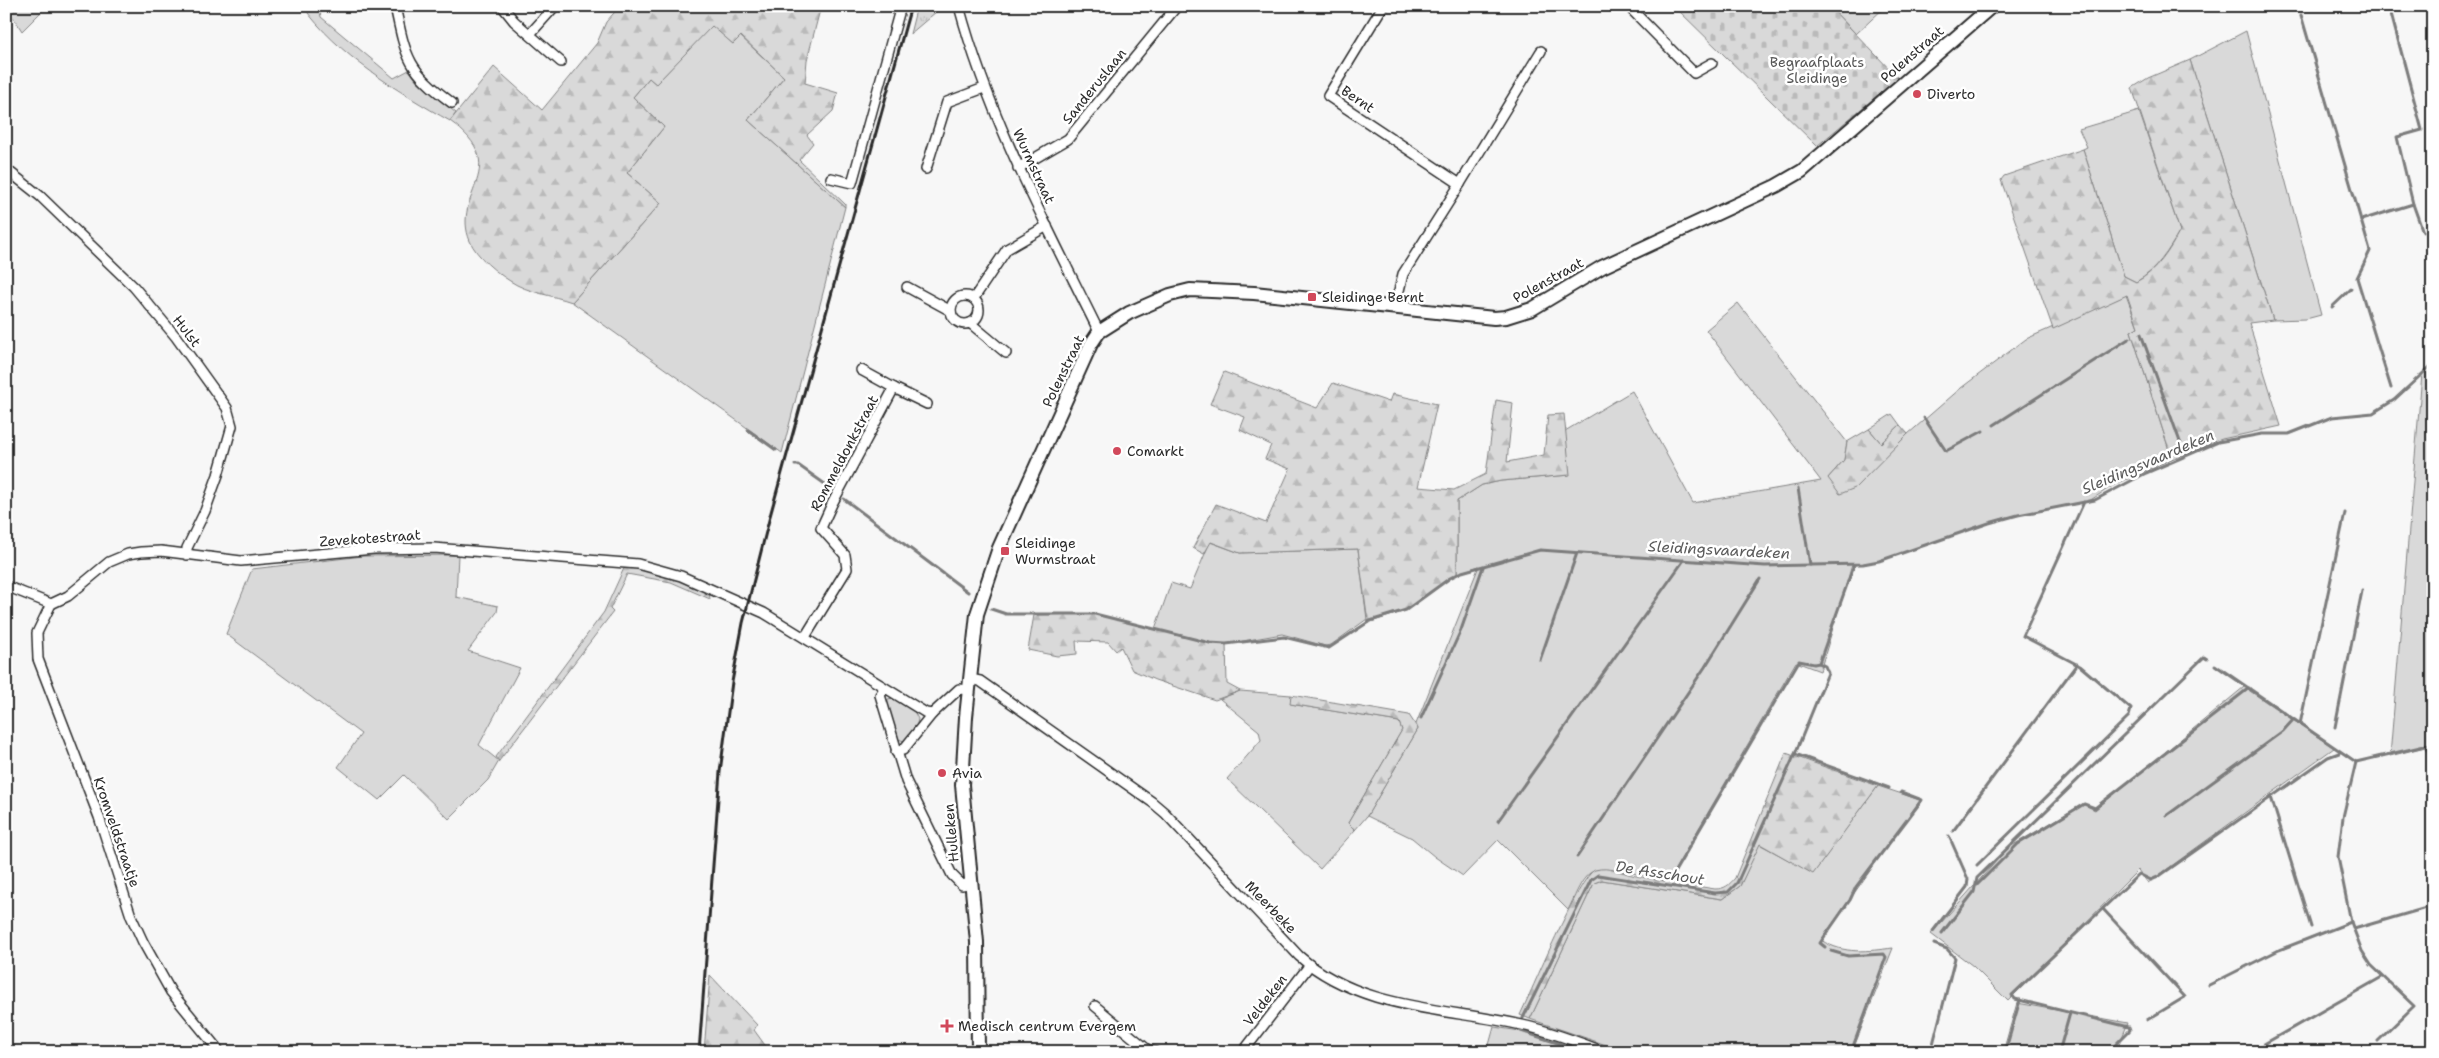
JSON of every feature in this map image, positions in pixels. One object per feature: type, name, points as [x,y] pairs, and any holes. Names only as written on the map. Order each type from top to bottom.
[{"type":"main road","name":"Polenstraat","points":[[981,600],[999,548],[1085,357],[1100,332],[1129,313],[1170,295],[1190,290],[1254,293],[1396,306],[1494,318],[1521,314],[1602,267],[1776,186],[1802,171],[1992,6]]},
{"type":"main road","name":"Hulleken","points":[[978,1052],[978,964],[962,785],[969,684],[975,629],[981,600]]},
{"type":"street","points":[[394,6],[404,51],[413,67],[426,84],[452,103]]},
{"type":"street","points":[[502,6],[514,21],[561,62]]},
{"type":"street","points":[[530,34],[555,6]]},
{"type":"street","points":[[831,178],[852,183],[901,6]]},
{"type":"street","name":"Wurmstraat","points":[[959,6],[984,88],[1018,168],[1100,332]]},
{"type":"street","name":"Sanderuslaan","points":[[1018,168],[1068,139],[1177,6]]},
{"type":"street","name":"Bernt","points":[[1383,6],[1328,96],[1460,184]]},
{"type":"street","points":[[1632,6],[1632,10],[1694,73],[1712,62]]},
{"type":"street","points":[[1396,306],[1403,274],[1541,51]]},
{"type":"street","points":[[926,169],[946,102],[984,88]]},
{"type":"street","name":"Hulst","points":[[6,169],[40,196],[134,287],[176,338],[227,408],[232,426],[215,484],[205,511],[187,548],[186,555]]},
{"type":"street","points":[[974,298],[1007,249],[1047,226]]},
{"type":"street","points":[[907,286],[951,311]]},
{"type":"street","points":[[967,295],[974,298],[979,304],[980,312],[976,319],[970,323],[960,323],[953,316],[951,311],[952,304],[958,297],[967,295]]},
{"type":"street","points":[[970,323],[1006,353]]},
{"type":"street","points":[[861,370],[894,388]]},
{"type":"street","name":"Rommeldonkstraat","points":[[805,636],[847,569],[845,555],[823,532],[823,522],[894,388],[927,404]]},
{"type":"street","name":"Zevekotestraat","points":[[51,604],[68,596],[102,567],[122,556],[140,552],[161,551],[241,561],[374,549],[434,548],[638,564],[681,576],[747,605],[805,636]]},
{"type":"street","points":[[6,586],[51,604]]},
{"type":"street","name":"Kromveldstraatje","points":[[51,604],[38,633],[38,659],[99,817],[131,916],[146,949],[171,992],[220,1052]]},
{"type":"street","points":[[805,636],[916,709],[932,714]]},
{"type":"street","name":"Meerbeke","points":[[969,684],[980,681],[1152,802],[1309,966],[1354,990],[1375,998],[1524,1025],[1606,1052]]},
{"type":"street","points":[[896,752],[903,750],[932,714],[958,689],[969,684]]},
{"type":"street","name":"Hulleken","points":[[884,689],[880,695],[906,781],[952,875],[962,885],[971,884]]},
{"type":"street","name":"Veldeken","points":[[1243,1052],[1309,966]]},
{"type":"street","points":[[1095,1006],[1148,1050],[1155,1052]]},
{"type":"green space","points":[[6,6],[47,6],[22,31]]},
{"type":"green space","points":[[303,6],[319,6],[321,17],[394,78],[409,70],[417,81],[456,113],[450,121],[390,85],[333,40]]},
{"type":"green space","points":[[620,6],[821,6],[807,60],[805,83],[838,93],[833,111],[807,135],[813,143],[799,160],[845,204],[845,207],[748,120],[784,77],[741,36],[733,44],[712,26],[656,84],[649,78],[633,97],[664,127],[627,173],[661,203],[572,302],[517,285],[487,264],[473,247],[466,224],[468,209],[480,167],[478,153],[469,138],[450,121],[494,67],[542,110],[597,43],[606,22]]},
{"type":"green space","points":[[917,6],[943,6],[910,34]]},
{"type":"green space","name":"Begraafplaats Sleidinge","points":[[1674,6],[1829,6],[1898,78],[1817,146]]},
{"type":"green space","points":[[1829,6],[1886,6],[1856,34]]},
{"type":"green space","points":[[712,25],[733,44],[740,36],[784,77],[748,120],[845,207],[782,453],[572,302],[661,203],[627,173],[664,127],[633,97],[649,78],[656,84]]},
{"type":"green space","points":[[2246,31],[2321,315],[2306,319],[2273,320],[2190,60]]},
{"type":"green space","points":[[2190,60],[2273,320],[2249,323],[2281,426],[2222,439],[2172,459],[2131,331],[2138,327],[2127,295],[2053,329],[2001,180],[2004,176],[2083,149],[2124,276],[2136,282],[2162,260],[2180,231],[2132,88],[2148,78]]},
{"type":"green space","points":[[2139,111],[2180,231],[2156,266],[2136,282],[2124,276],[2083,149],[2087,147],[2079,129]]},
{"type":"green space","points":[[2126,295],[2138,327],[2131,331],[2172,459],[2114,485],[2089,501],[2004,518],[1875,562],[1852,565],[1820,671],[1796,662],[1668,881],[1616,870],[1596,870],[1583,880],[1568,910],[1498,840],[1463,876],[1412,838],[1367,816],[1418,729],[1416,724],[1479,566],[1457,574],[1457,501],[1482,485],[1501,481],[1569,475],[1565,431],[1632,391],[1693,503],[1821,481],[1706,330],[1738,303],[1847,442],[1844,460],[1828,478],[1855,487],[1908,434],[1961,388],[2026,339]]},
{"type":"green space","points":[[2433,363],[2433,765],[2425,747],[2390,756],[2422,374]]},
{"type":"green space","points":[[1224,372],[1317,408],[1333,383],[1389,402],[1392,394],[1437,404],[1418,487],[1454,490],[1486,474],[1496,400],[1513,403],[1507,462],[1544,455],[1548,415],[1564,414],[1570,475],[1501,481],[1482,485],[1457,501],[1457,574],[1402,612],[1368,623],[1358,549],[1240,553],[1211,542],[1204,554],[1193,548],[1216,504],[1266,523],[1290,469],[1265,459],[1271,445],[1240,430],[1245,417],[1210,404]]},
{"type":"green space","points":[[1892,414],[1900,425],[1881,443],[1869,429]]},
{"type":"green space","points":[[1900,425],[1908,434],[1855,488],[1840,494],[1828,478],[1844,460],[1847,442],[1869,429],[1881,443]]},
{"type":"green space","points":[[1210,542],[1240,553],[1358,549],[1367,619],[1331,645],[1325,646],[1282,634],[1226,644],[1210,643],[1155,629],[1171,583],[1190,589]]},
{"type":"green space","points":[[458,555],[456,597],[498,606],[497,612],[468,651],[520,668],[479,745],[499,761],[488,780],[449,819],[404,775],[379,800],[338,767],[361,734],[226,634],[252,569],[363,556]]},
{"type":"green space","points":[[625,566],[657,571],[709,592],[710,599],[671,582],[627,574],[610,609],[613,612],[499,761],[496,757],[604,612]]},
{"type":"green space","points":[[1095,614],[1210,643],[1226,644],[1227,684],[1240,691],[1215,700],[1155,680],[1132,670],[1121,647],[1116,651],[1108,642],[1076,641],[1077,654],[1057,656],[1028,650],[1034,615]]},
{"type":"green space","points":[[2244,687],[2334,748],[2148,883],[2138,870],[2008,1001],[1973,966],[1931,934],[2008,848],[2083,804],[2095,810]]},
{"type":"green space","points":[[1240,691],[1291,695],[1291,704],[1399,722],[1402,730],[1348,823],[1355,830],[1320,869],[1227,779],[1261,740],[1259,731],[1220,699]]},
{"type":"green space","points":[[1291,695],[1409,715],[1418,729],[1367,816],[1355,830],[1348,823],[1402,730],[1399,722],[1290,704]]},
{"type":"green space","points":[[893,698],[914,711],[918,719],[916,728],[904,741],[898,739],[886,703],[888,699]]},
{"type":"green space","points":[[1786,753],[1878,786],[1813,874],[1760,844],[1740,886],[1722,899],[1602,880],[1594,883],[1530,1019],[1520,1015],[1567,912],[1588,877],[1595,870],[1610,869],[1636,876],[1715,889],[1731,883],[1735,878]]},
{"type":"green space","points":[[1878,786],[1920,800],[1821,940],[1838,948],[1856,951],[1893,948],[1852,1052],[1627,1052],[1530,1019],[1594,883],[1602,880],[1722,899],[1740,886],[1759,844],[1813,873]]},
{"type":"green space","points":[[710,975],[757,1025],[754,1030],[770,1052],[704,1052]]},
{"type":"green space","points":[[2017,1003],[2128,1023],[2116,1052],[2003,1052]]},
{"type":"green space","points":[[1494,1027],[1533,1033],[1585,1052],[1487,1052]]},
{"type":"waterway","points":[[2361,220],[2413,204],[2397,137],[2422,130],[2389,6]]},
{"type":"waterway","points":[[2301,15],[2370,251],[2357,278],[2391,388]]},
{"type":"waterway","points":[[2413,204],[2423,232],[2433,231]]},
{"type":"waterway","points":[[2332,307],[2351,289]]},
{"type":"waterway","points":[[2141,334],[2183,450]]},
{"type":"waterway","points":[[1994,425],[2130,338]]},
{"type":"waterway","name":"Sleidingsvaardeken","points":[[991,609],[1006,614],[1095,614],[1210,643],[1226,644],[1284,637],[1329,648],[1370,621],[1406,610],[1450,578],[1462,572],[1540,550],[1765,566],[1863,564],[1879,561],[1989,523],[2018,515],[2095,500],[2146,473],[2218,442],[2262,434],[2289,434],[2332,417],[2373,413],[2394,400],[2433,364]]},
{"type":"waterway","points":[[1924,418],[1946,451],[1983,431]]},
{"type":"waterway","name":"Sleidingsvaardeken","points":[[748,430],[776,450]]},
{"type":"waterway","name":"Sleidingsvaardeken","points":[[795,465],[798,465],[832,489]]},
{"type":"waterway","points":[[1798,488],[1810,565]]},
{"type":"waterway","name":"Sleidingsvaardeken","points":[[844,499],[968,592]]},
{"type":"waterway","points":[[1977,865],[2129,716],[2131,709],[2080,666],[2023,636],[2084,502]]},
{"type":"waterway","points":[[2300,724],[2345,513]]},
{"type":"waterway","points":[[1540,660],[1577,553]]},
{"type":"waterway","points":[[1498,821],[1684,560]]},
{"type":"waterway","name":"De Asschout","points":[[1523,1018],[1591,880],[1598,875],[1715,893],[1728,892],[1737,883],[1795,754],[1828,673],[1825,666],[1819,663],[1854,565]]},
{"type":"waterway","points":[[1421,718],[1461,630],[1483,567]]},
{"type":"waterway","points":[[1577,857],[1705,667],[1760,579]]},
{"type":"waterway","points":[[2335,727],[2362,591]]},
{"type":"waterway","points":[[1942,933],[1974,892],[1977,878],[2204,657],[2207,659]]},
{"type":"waterway","points":[[1671,878],[1799,661],[1819,663]]},
{"type":"waterway","points":[[1953,831],[2077,664]]},
{"type":"waterway","points":[[2215,665],[2356,762],[2433,744]]},
{"type":"waterway","points":[[1977,885],[2018,844],[2084,804],[2095,808],[2249,688]]},
{"type":"waterway","points":[[2166,816],[2283,731],[2293,720]]},
{"type":"waterway","points":[[2426,745],[2433,761]]},
{"type":"waterway","points":[[2113,1052],[2116,1044],[2130,1030],[2129,1027],[2015,999],[2012,995],[2139,874],[2151,880],[2158,877],[2328,757],[2339,753]]},
{"type":"waterway","points":[[1795,754],[1889,788]]},
{"type":"waterway","points":[[2209,985],[2279,950],[2351,922],[2338,857],[2343,817],[2356,762]]},
{"type":"waterway","points":[[1825,947],[1820,943],[1850,900],[1856,887],[1922,800],[1901,792]]},
{"type":"waterway","points":[[2271,797],[2311,927]]},
{"type":"waterway","points":[[1933,931],[1967,887],[1968,879],[1949,836]]},
{"type":"waterway","points":[[2354,929],[2433,906]]},
{"type":"waterway","points":[[2103,909],[2185,997],[2147,1020]]},
{"type":"waterway","points":[[2351,922],[2362,951],[2371,965],[2414,1006],[2378,1041]]},
{"type":"waterway","points":[[1931,1052],[1955,958],[1947,949],[1934,944]]},
{"type":"waterway","points":[[1831,951],[1848,956],[1884,954],[1886,957],[1851,1052]]},
{"type":"waterway","points":[[2250,1052],[2382,977]]},
{"type":"waterway","points":[[2005,1052],[2020,1000]]},
{"type":"waterway","points":[[2059,1052],[2070,1013]]},
{"type":"waterway","name":"De Asschout","points":[[1521,1031],[1585,1052]]},
{"type":"railway","points":[[699,1052],[720,772],[732,682],[743,623],[770,516],[911,6]]},
{"type":"place","name":"Diverto","points":[[1917,94]]},
{"type":"place","name":"Sleidinge Bernt","points":[[1312,297]]},
{"type":"place","name":"Comarkt","points":[[1117,451]]},
{"type":"place","name":"Sleidinge Wurmstraat","points":[[1005,551]]},
{"type":"place","name":"Avia","points":[[942,773]]},
{"type":"place","name":"Medisch centrum Evergem","points":[[947,1026]]}]
